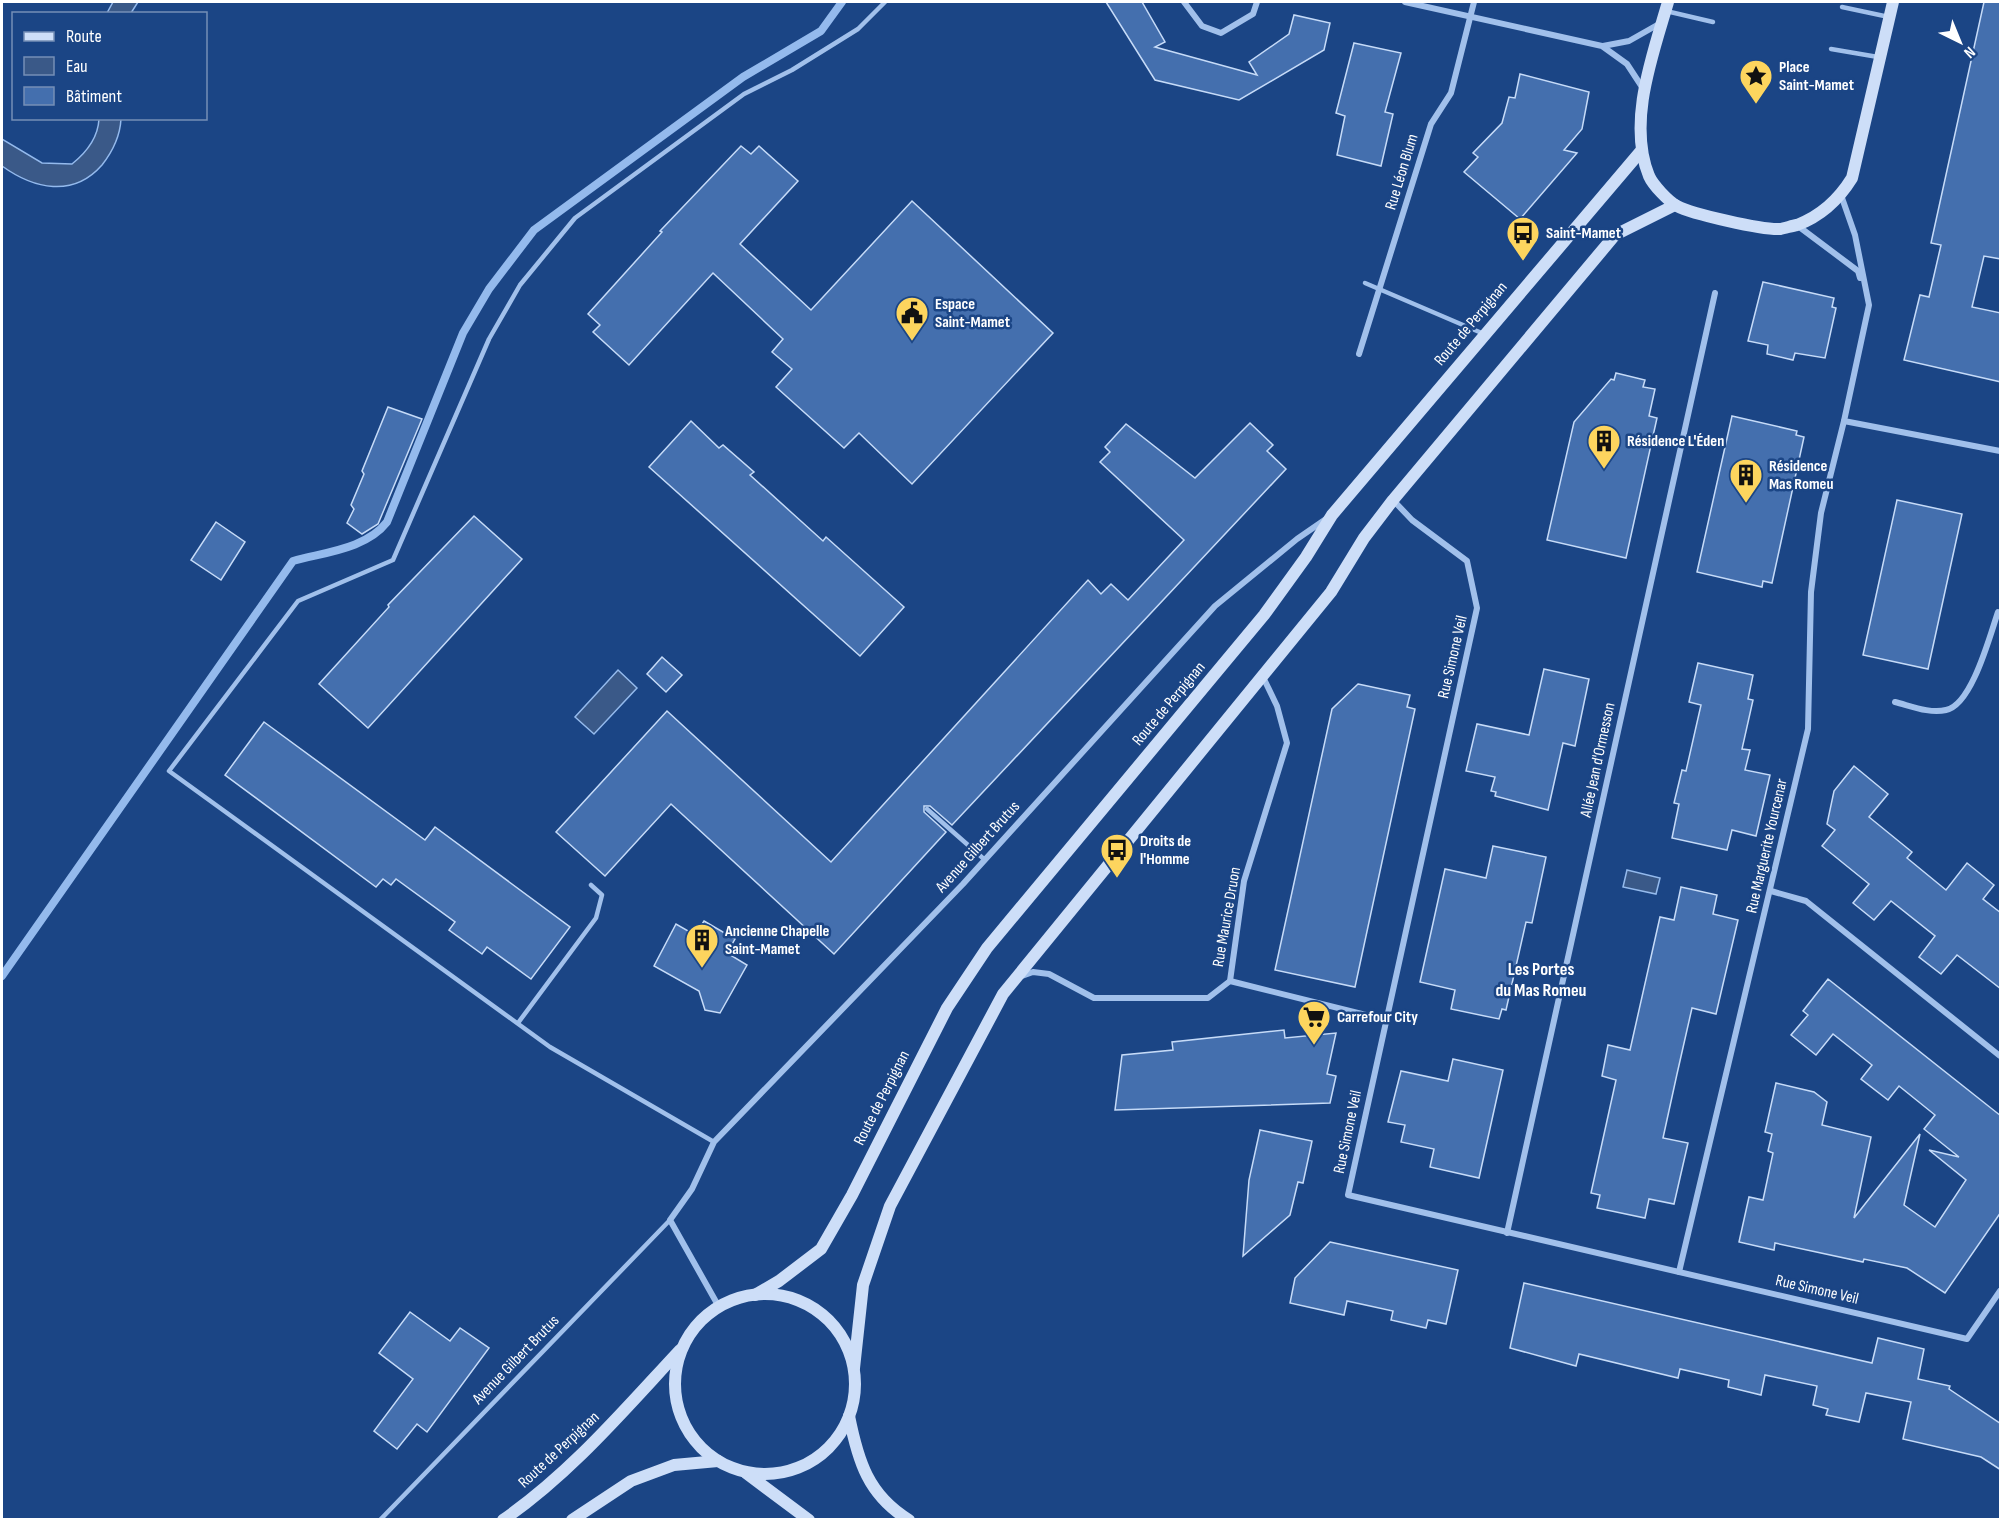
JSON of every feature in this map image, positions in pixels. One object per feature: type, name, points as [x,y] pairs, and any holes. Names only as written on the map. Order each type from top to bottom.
[{"type":"main road","points":[[1665,11],[1641,116],[1641,151],[1650,179],[1675,205],[1693,213],[1778,229],[1797,225],[1818,214],[1841,195],[1852,178],[1893,2]]},
{"type":"main road","name":"Route de Perpignan","points":[[755,1295],[779,1281],[821,1249],[852,1195],[947,1008],[987,948],[1264,615],[1306,557],[1332,515],[1641,151]]},
{"type":"main road","points":[[745,1473],[771,1474],[796,1469],[818,1457],[837,1439],[849,1416],[855,1393],[854,1368],[863,1285],[890,1206],[998,1004],[1016,978],[1331,592],[1364,538],[1393,500],[1615,235],[1675,205]]},
{"type":"main road","points":[[809,1520],[745,1473],[717,1461],[693,1438],[683,1423],[676,1398],[676,1372],[683,1347],[698,1324],[719,1307],[736,1299],[755,1295],[782,1296],[808,1305],[830,1321],[845,1343],[854,1368]]},
{"type":"main road","name":"Route de Perpignan","points":[[503,1520],[538,1496],[589,1448],[683,1347]]},
{"type":"main road","points":[[849,1416],[855,1446],[871,1488],[909,1520]]},
{"type":"main road","points":[[572,1520],[631,1481],[674,1466],[717,1461]]},
{"type":"street","points":[[1184,2],[1202,26],[1221,33],[1253,14],[1257,2]]},
{"type":"street","points":[[1405,2],[1602,46],[1629,41],[1658,26],[1665,11]]},
{"type":"street","name":"Rue Léon Blum","points":[[1359,354],[1431,124],[1451,93],[1474,2]]},
{"type":"street","points":[[1602,46],[1627,64],[1646,93]]},
{"type":"street","points":[[1841,195],[1855,236],[1869,305]]},
{"type":"street","points":[[1797,225],[1858,271],[1869,305]]},
{"type":"street","name":"Allée Jean d'Ormesson","points":[[1507,1233],[1715,293]]},
{"type":"street","name":"Rue Marguerite Yourcenar","points":[[1679,1272],[1808,729],[1811,592],[1821,513],[1869,305]]},
{"type":"street","points":[[1844,421],[2001,451]]},
{"type":"street","name":"Rue Simone Veil","points":[[1393,500],[1412,520],[1467,561],[1478,608],[1348,1195],[1967,1339],[2001,1291]]},
{"type":"street","name":"Avenue Gilbert Brutus","points":[[670,1220],[692,1189],[714,1142],[985,860],[1215,606],[1296,539],[1332,515]]},
{"type":"street","points":[[1895,702],[1932,711],[1947,710],[1960,702],[1978,668],[2000,613],[2001,603]]},
{"type":"street","name":"Rue Maurice Druon","points":[[1016,978],[1033,972],[1049,974],[1094,998],[1208,998],[1230,981],[1244,881],[1287,743],[1277,706],[1263,677]]},
{"type":"street","points":[[1771,891],[1806,902],[2001,1056]]},
{"type":"street","points":[[1230,981],[1386,1020]]},
{"type":"street","points":[[670,1220],[719,1307]]},
{"type":"lane","points":[[714,1142],[550,1047],[169,771],[298,601],[393,560],[489,339],[520,285],[575,218],[744,93],[792,70],[858,29],[885,2]]},
{"type":"lane","points":[[1842,7],[1890,17]]},
{"type":"lane","points":[[1665,11],[1713,22]]},
{"type":"lane","points":[[1831,49],[1880,57]]},
{"type":"lane","points":[[1365,283],[1484,334]]},
{"type":"lane","points":[[927,809],[985,860]]},
{"type":"lane","points":[[518,1023],[596,918],[603,895],[591,885]]},
{"type":"lane","name":"Avenue Gilbert Brutus","points":[[380,1520],[670,1220]]},
{"type":"water","points":[[113,2],[138,2],[132,12],[108,12]]},
{"type":"water","points":[[99,120],[121,120],[113,149],[102,165],[79,182],[66,186],[40,184],[14,174],[2,166],[2,139],[42,163],[72,164],[91,144]]},
{"type":"water","points":[[618,670],[637,688],[594,734],[575,717]]},
{"type":"water","points":[[1627,870],[1660,878],[1656,894],[1623,887]]},
{"type":"building","points":[[1106,2],[1142,2],[1165,42],[1155,47],[1257,75],[1249,62],[1289,34],[1294,15],[1330,23],[1324,50],[1239,100],[1155,80]]},
{"type":"building","points":[[1984,2],[2001,2],[2001,259],[1984,256],[1972,307],[2001,313],[2001,382],[1904,360],[1920,295],[1929,297],[1941,245],[1931,243]]},
{"type":"building","points":[[1354,43],[1401,53],[1385,112],[1393,114],[1381,166],[1337,155],[1345,116],[1336,113]]},
{"type":"building","points":[[1520,74],[1589,92],[1582,129],[1564,150],[1577,153],[1520,219],[1464,172],[1478,157],[1473,153],[1502,123],[1509,97],[1515,98]]},
{"type":"building","name":"Espace Saint-Mamet","points":[[741,146],[751,154],[759,146],[798,181],[740,244],[811,310],[912,201],[1053,333],[912,484],[859,433],[844,448],[776,387],[792,369],[772,352],[783,339],[713,273],[629,365],[593,332],[600,325],[588,314],[662,232],[660,231]]},
{"type":"building","points":[[1763,282],[1834,298],[1832,307],[1836,308],[1825,358],[1795,353],[1793,360],[1767,354],[1768,345],[1748,341]]},
{"type":"building","name":"Résidence L'Éden","points":[[1616,373],[1645,380],[1643,387],[1655,389],[1649,416],[1657,418],[1626,558],[1547,540],[1574,422],[1611,379],[1614,380]]},
{"type":"building","points":[[388,407],[422,419],[378,524],[362,534],[347,523],[354,509],[351,505],[364,474],[362,471]]},
{"type":"building","name":"Résidence Mas Romeu","points":[[1732,416],[1797,431],[1796,435],[1804,437],[1772,583],[1763,581],[1762,587],[1697,572]]},
{"type":"building","points":[[691,421],[719,448],[723,445],[754,472],[750,475],[823,541],[826,537],[904,607],[860,656],[649,467]]},
{"type":"building","points":[[1250,423],[1273,445],[1267,451],[1286,469],[952,825],[930,806],[924,806],[924,812],[946,832],[834,954],[671,804],[605,876],[556,832],[667,711],[831,862],[1088,580],[1101,594],[1111,584],[1128,600],[1184,540],[1100,462],[1110,452],[1105,447],[1126,424],[1195,478]]},
{"type":"building","points":[[1897,500],[1962,514],[1928,669],[1863,655]]},
{"type":"building","points":[[474,516],[522,559],[368,728],[319,684],[389,607],[388,605]]},
{"type":"building","points":[[216,522],[245,542],[221,580],[191,560]]},
{"type":"building","points":[[662,657],[682,675],[666,692],[647,674]]},
{"type":"building","points":[[1698,663],[1753,675],[1748,699],[1753,700],[1742,749],[1750,750],[1745,770],[1770,775],[1756,836],[1732,830],[1727,850],[1672,838],[1679,804],[1674,803],[1682,770],[1686,771],[1701,705],[1689,702]]},
{"type":"building","points":[[1544,669],[1589,679],[1575,746],[1563,743],[1548,810],[1495,796],[1496,792],[1491,791],[1495,777],[1466,771],[1477,724],[1529,735]]},
{"type":"building","points":[[1358,684],[1410,695],[1407,707],[1415,709],[1355,987],[1275,970],[1332,709]]},
{"type":"building","points":[[264,722],[425,840],[435,827],[570,927],[531,979],[487,947],[482,954],[449,930],[455,922],[396,879],[391,885],[383,879],[376,887],[225,775]]},
{"type":"building","points":[[1854,766],[1888,794],[1869,817],[1912,852],[1907,858],[1946,890],[1967,863],[1994,885],[1983,899],[2001,913],[2001,989],[1957,955],[1941,974],[1919,957],[1935,936],[1891,901],[1874,920],[1853,903],[1869,884],[1822,846],[1835,830],[1827,824],[1834,791]]},
{"type":"building","points":[[1493,846],[1546,857],[1532,923],[1526,922],[1506,1010],[1502,1009],[1499,1019],[1451,1009],[1455,990],[1420,982],[1445,869],[1486,878]]},
{"type":"building","points":[[1681,887],[1717,895],[1713,914],[1738,920],[1716,1014],[1692,1008],[1677,1074],[1663,1138],[1688,1143],[1674,1204],[1649,1199],[1645,1218],[1597,1208],[1600,1195],[1591,1193],[1616,1080],[1602,1076],[1608,1045],[1630,1050],[1660,917],[1674,920]]},
{"type":"building","name":"Ancienne Chapelle Saint-Mamet","points":[[704,921],[735,939],[727,953],[747,965],[720,1013],[705,1010],[699,991],[654,966],[676,924],[695,935]]},
{"type":"building","points":[[1828,979],[2001,1116],[2001,1212],[1945,1293],[1907,1268],[1864,1259],[1863,1262],[1775,1243],[1774,1250],[1739,1242],[1749,1197],[1763,1200],[1773,1153],[1768,1151],[1772,1134],[1765,1132],[1776,1083],[1814,1092],[1827,1102],[1822,1125],[1871,1137],[1854,1218],[1920,1134],[1904,1205],[1935,1227],[1966,1180],[1929,1150],[1959,1157],[1924,1129],[1935,1115],[1899,1086],[1888,1100],[1861,1079],[1872,1065],[1833,1034],[1816,1055],[1791,1035],[1808,1015],[1803,1011]]},
{"type":"building","points":[[1284,1030],[1285,1038],[1336,1033],[1327,1074],[1336,1076],[1330,1103],[1115,1110],[1122,1055],[1173,1050],[1172,1042]]},
{"type":"building","points":[[1453,1059],[1503,1070],[1479,1178],[1430,1167],[1434,1149],[1401,1142],[1405,1125],[1388,1122],[1401,1071],[1448,1081]]},
{"type":"building","points":[[1260,1130],[1312,1141],[1303,1183],[1298,1182],[1290,1215],[1243,1256],[1249,1180]]},
{"type":"building","points":[[1330,1242],[1458,1270],[1446,1324],[1428,1320],[1426,1328],[1391,1320],[1393,1311],[1347,1301],[1344,1315],[1290,1303],[1295,1278]]},
{"type":"building","points":[[1524,1283],[1872,1363],[1878,1338],[1924,1349],[1918,1379],[1950,1386],[1949,1389],[2001,1424],[2001,1470],[1981,1457],[1903,1439],[1911,1402],[1866,1393],[1859,1422],[1826,1415],[1828,1409],[1813,1405],[1817,1386],[1765,1375],[1761,1395],[1728,1387],[1729,1380],[1680,1369],[1678,1378],[1579,1354],[1576,1366],[1510,1348]]},
{"type":"building","points":[[410,1312],[450,1341],[460,1328],[489,1348],[427,1432],[417,1424],[397,1449],[374,1431],[413,1379],[379,1353]]},
{"type":"waterway","points":[[2,976],[293,561],[356,544],[378,531],[387,522],[463,333],[489,289],[534,230],[743,77],[821,31],[842,2]]},
{"type":"place","name":"Place Saint-Mamet","points":[[1756,105]]},
{"type":"place","name":"Saint-Mamet","points":[[1523,262]]},
{"type":"place","name":"Espace Saint-Mamet","points":[[912,342]]},
{"type":"place","name":"Résidence L'Éden","points":[[1604,470]]},
{"type":"place","name":"Résidence Mas Romeu","points":[[1746,504]]},
{"type":"place","name":"Droits de l'Homme","points":[[1117,879]]},
{"type":"place","name":"Ancienne Chapelle Saint-Mamet","points":[[702,969]]},
{"type":"place","name":"Carrefour City","points":[[1314,1046]]},
{"type":"district","name":"Les Portes du Mas Romeu","points":[[1541,979]]}]
